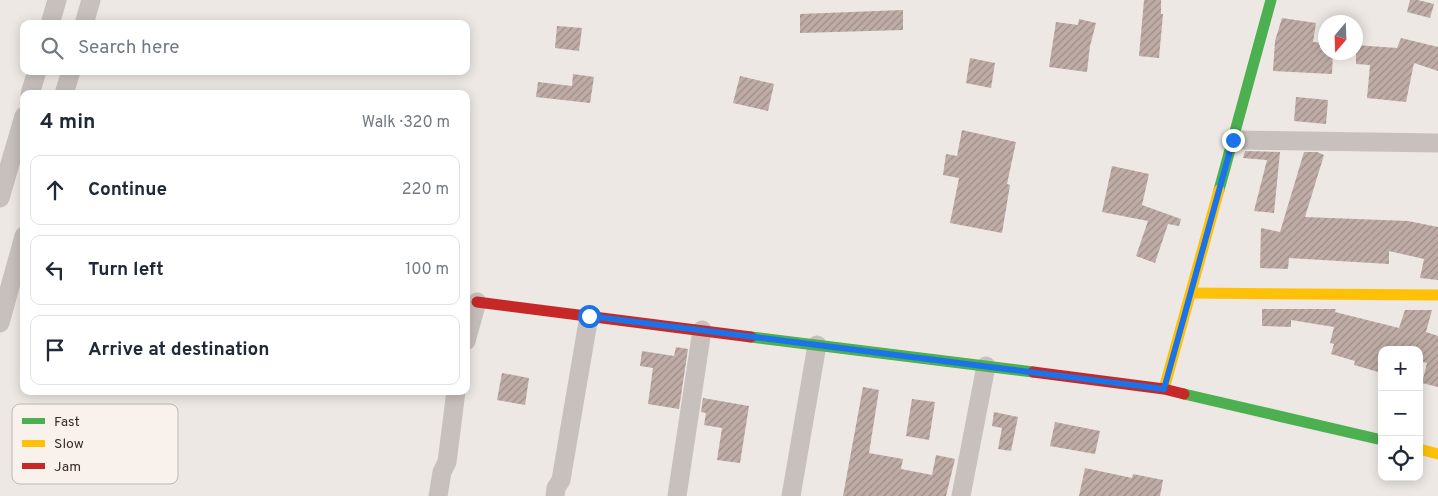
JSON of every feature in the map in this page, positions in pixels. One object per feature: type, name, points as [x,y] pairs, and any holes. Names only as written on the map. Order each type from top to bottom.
[{"type":"street","points":[[51,20],[57,0]]},
{"type":"street","points":[[85,20],[91,0]]},
{"type":"street","points":[[1164,389],[1271,0]]},
{"type":"street","points":[[31,90],[36,75]]},
{"type":"street","points":[[65,90],[70,75]]},
{"type":"street","points":[[0,198],[20,130]]},
{"type":"street","points":[[1233,140],[1438,143]]},
{"type":"street","points":[[0,323],[20,250]]},
{"type":"street","points":[[1191,293],[1438,296]]},
{"type":"street","points":[[470,327],[477,302],[1164,389],[1378,439]]},
{"type":"street","points":[[555,496],[556,488],[561,480],[589,316]]},
{"type":"street","points":[[676,496],[702,330]]},
{"type":"street","points":[[791,496],[817,345]]},
{"type":"street","points":[[961,496],[986,366]]},
{"type":"street","points":[[438,496],[442,472],[447,462],[455,395]]},
{"type":"street","points":[[1423,450],[1438,454]]},
{"type":"building","points":[[1144,0],[1161,0],[1161,14],[1163,14],[1159,58],[1139,56]]},
{"type":"building","points":[[1410,0],[1434,4],[1430,18],[1407,12]]},
{"type":"building","points":[[903,10],[903,30],[800,33],[800,14]]},
{"type":"building","points":[[1282,18],[1316,23],[1313,42],[1318,42],[1318,60],[1333,60],[1332,74],[1273,71],[1275,41]]},
{"type":"building","points":[[1079,19],[1096,23],[1090,46],[1087,72],[1049,67],[1056,22],[1078,25]]},
{"type":"building","points":[[557,26],[582,28],[579,51],[555,48]]},
{"type":"building","points":[[1401,38],[1438,47],[1438,71],[1414,63],[1406,102],[1367,98],[1370,65],[1356,64],[1356,60],[1363,60],[1363,46],[1397,48]]},
{"type":"building","points":[[970,58],[995,63],[991,88],[966,83]]},
{"type":"building","points":[[573,74],[594,77],[590,103],[536,97],[538,82],[572,86]]},
{"type":"building","points":[[740,76],[774,84],[768,111],[733,103]]},
{"type":"building","points":[[1296,97],[1328,100],[1326,124],[1294,121]]},
{"type":"building","points":[[962,130],[1016,142],[1007,184],[1010,185],[1002,233],[950,223],[959,178],[943,175],[946,154],[957,156]]},
{"type":"building","points":[[1245,151],[1280,152],[1274,213],[1254,211],[1267,160],[1243,158]]},
{"type":"building","points":[[1304,152],[1317,152],[1324,155],[1305,217],[1408,221],[1438,227],[1438,280],[1420,278],[1424,259],[1389,251],[1389,264],[1289,258],[1288,269],[1260,268],[1261,228],[1280,232]]},
{"type":"building","points":[[1112,166],[1149,174],[1142,205],[1181,219],[1179,226],[1168,224],[1155,263],[1136,256],[1148,221],[1102,212]]},
{"type":"building","points":[[1262,309],[1336,309],[1335,312],[1399,328],[1405,310],[1432,310],[1426,332],[1438,336],[1438,387],[1423,383],[1427,363],[1423,362],[1423,346],[1378,346],[1378,372],[1354,365],[1355,361],[1331,354],[1334,344],[1330,343],[1334,327],[1291,320],[1291,327],[1262,326]]},
{"type":"building","points":[[676,347],[688,349],[679,409],[648,404],[653,368],[640,366],[642,351],[674,356]]},
{"type":"building","points":[[502,373],[529,378],[525,405],[497,400]]},
{"type":"building","points":[[863,387],[879,390],[869,453],[903,459],[901,469],[932,475],[936,455],[955,459],[946,496],[843,496]]},
{"type":"building","points":[[703,398],[749,406],[740,463],[717,460],[722,428],[704,425],[706,413],[701,412]]},
{"type":"building","points":[[912,399],[935,402],[929,440],[906,436]]},
{"type":"building","points":[[994,412],[1018,417],[1011,451],[998,449],[1002,428],[992,426]]},
{"type":"building","points":[[1055,422],[1100,431],[1095,454],[1050,446]]},
{"type":"building","points":[[1085,468],[1132,478],[1133,474],[1163,480],[1160,496],[1079,496]]},
{"type":"traffic: fast","points":[[1219,190],[1271,0]]},
{"type":"traffic: fast","points":[[751,337],[1033,372]]},
{"type":"traffic: fast","points":[[1184,394],[1378,439]]},
{"type":"traffic: slow","points":[[1164,389],[1219,190]]},
{"type":"traffic: slow","points":[[1191,293],[1438,295]]},
{"type":"traffic: slow","points":[[1423,450],[1438,454]]},
{"type":"traffic: jam","points":[[477,302],[751,337]]},
{"type":"traffic: jam","points":[[1033,372],[1164,389],[1184,394]]},
{"type":"route","points":[[589,316],[1164,389],[1233,140]]}]
